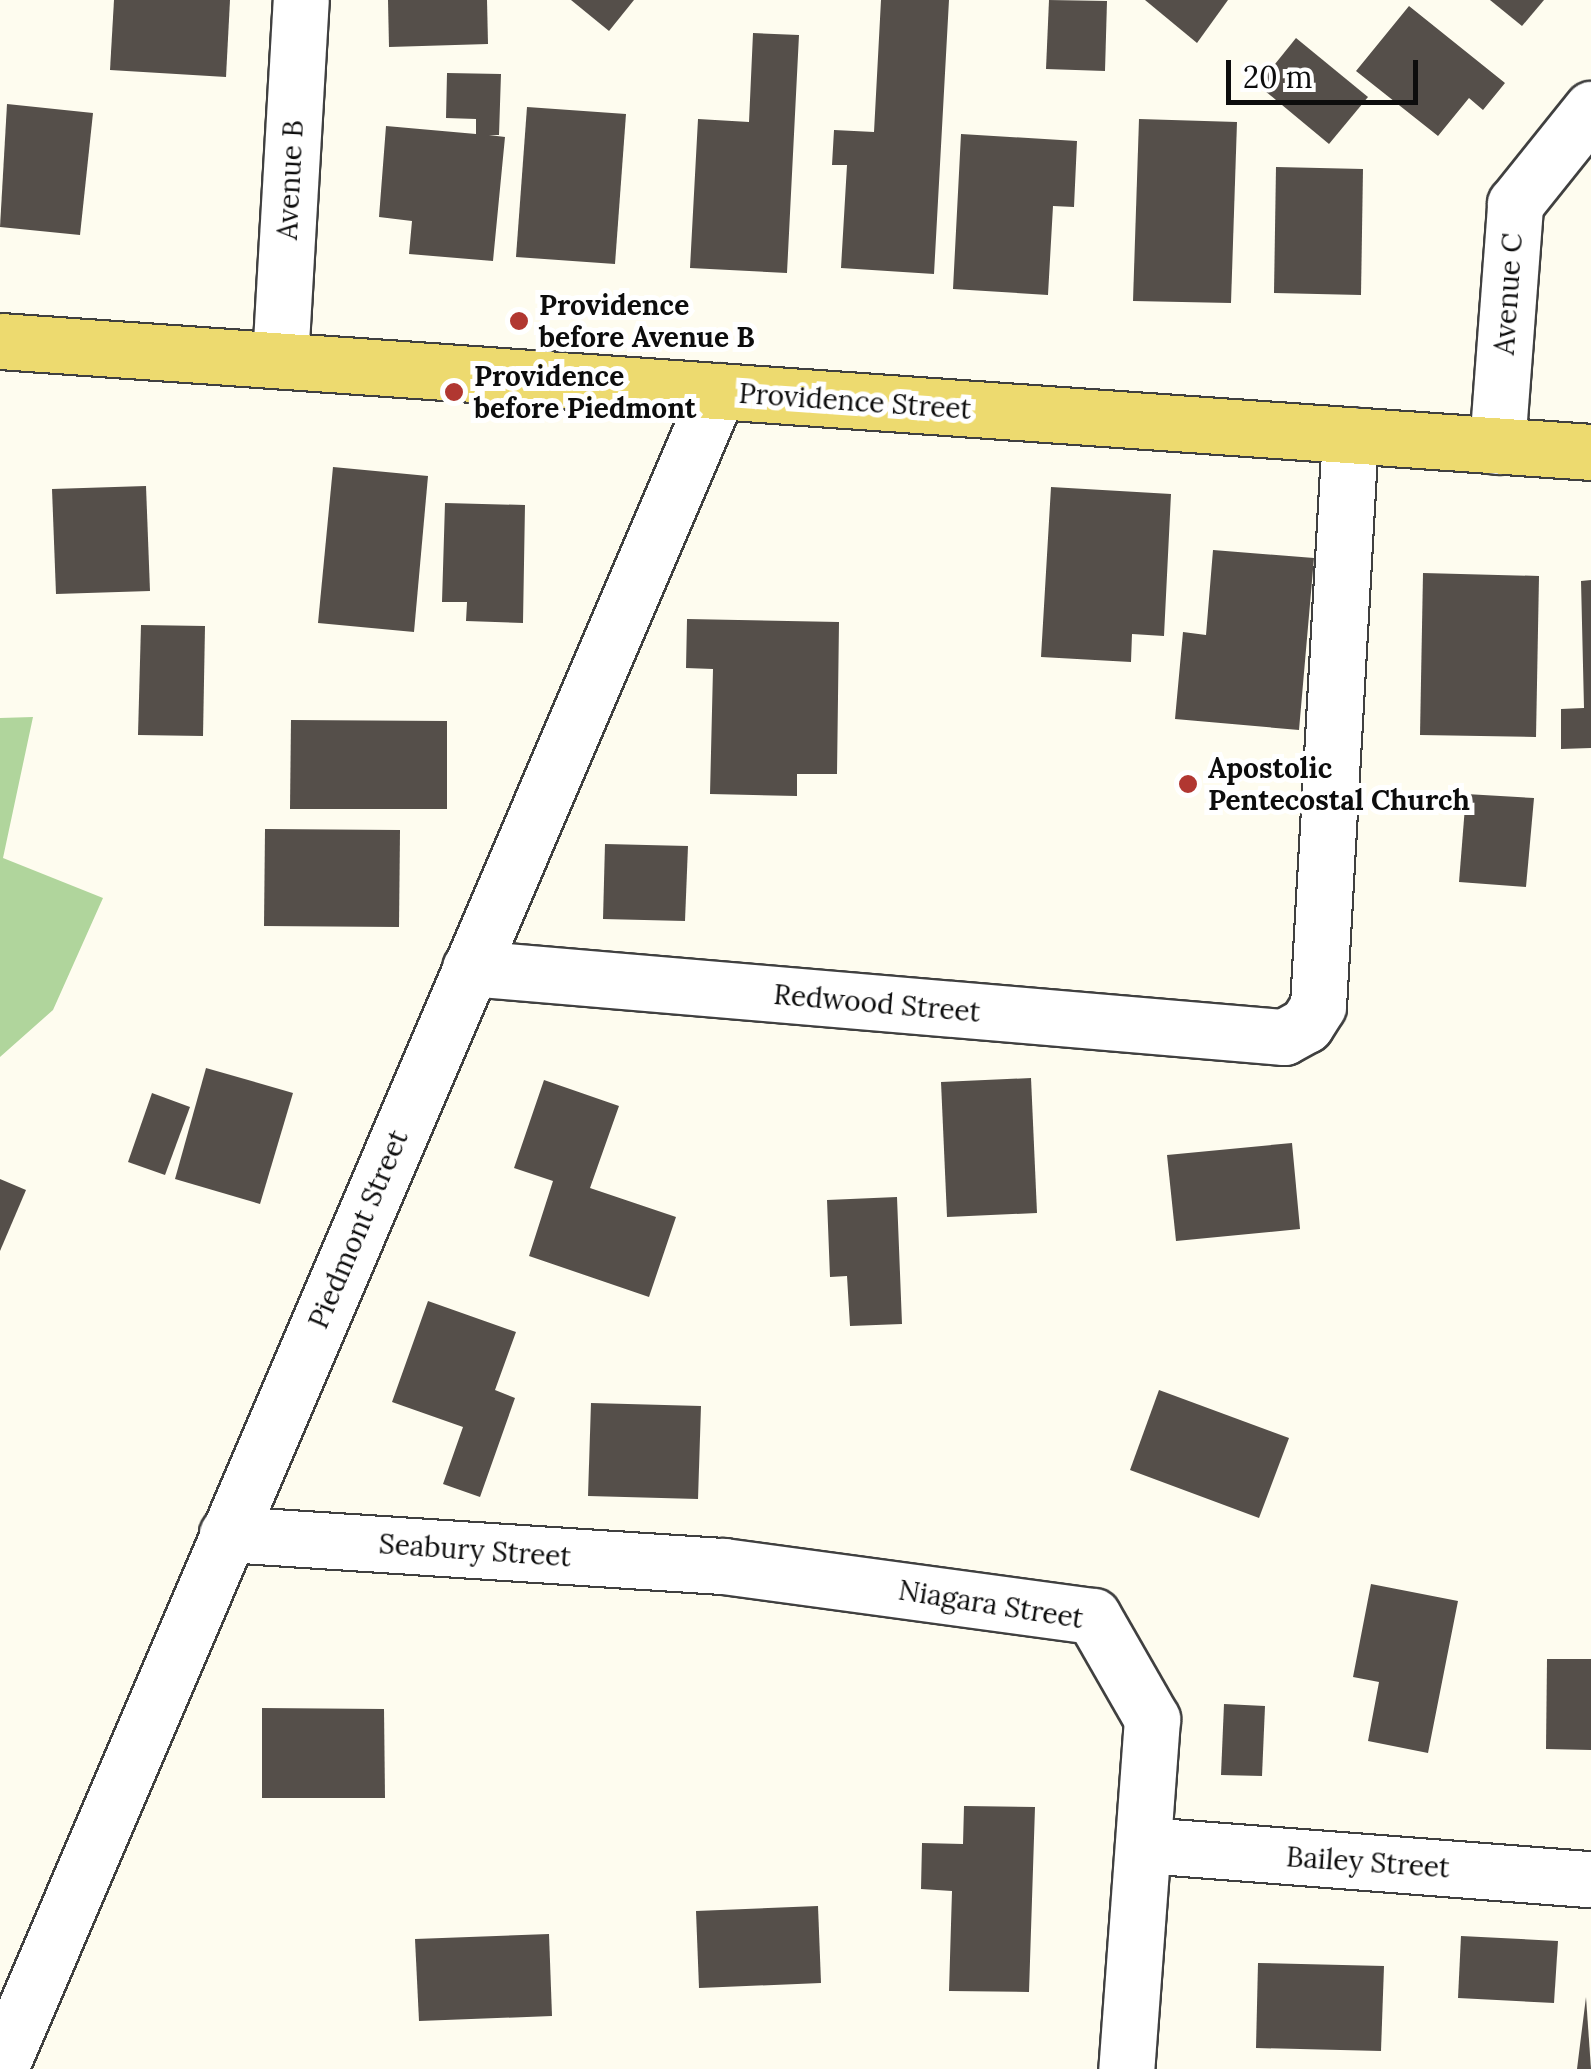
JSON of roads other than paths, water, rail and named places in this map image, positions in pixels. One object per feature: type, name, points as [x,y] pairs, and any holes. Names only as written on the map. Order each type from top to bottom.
[{"type":"main road","name":"Providence Street","points":[[0,342],[1591,452]]},
{"type":"street","name":"Avenue B","points":[[280,360],[301,0]]},
{"type":"street","name":"Avenue C","points":[[1497,446],[1515,204],[1591,109]]},
{"type":"street","name":"Piedmont Street","points":[[0,2068],[718,391]]},
{"type":"street","name":"Redwood Street","points":[[470,968],[1284,1038],[1306,1025],[1318,1006],[1350,435]]},
{"type":"street","name":"Seabury Street","points":[[227,1534],[723,1566]]},
{"type":"street","name":"Niagara Street","points":[[723,1566],[1093,1616],[1152,1719],[1126,2069]]},
{"type":"street","name":"Bailey Street","points":[[1145,1845],[1591,1880]]},
{"type":"place","name":"Providence before Avenue B","points":[[519,321]]},
{"type":"place","name":"Providence before Piedmont","points":[[454,392]]},
{"type":"place","name":"Apostolic Pentecostal Church","points":[[1188,784]]}]
